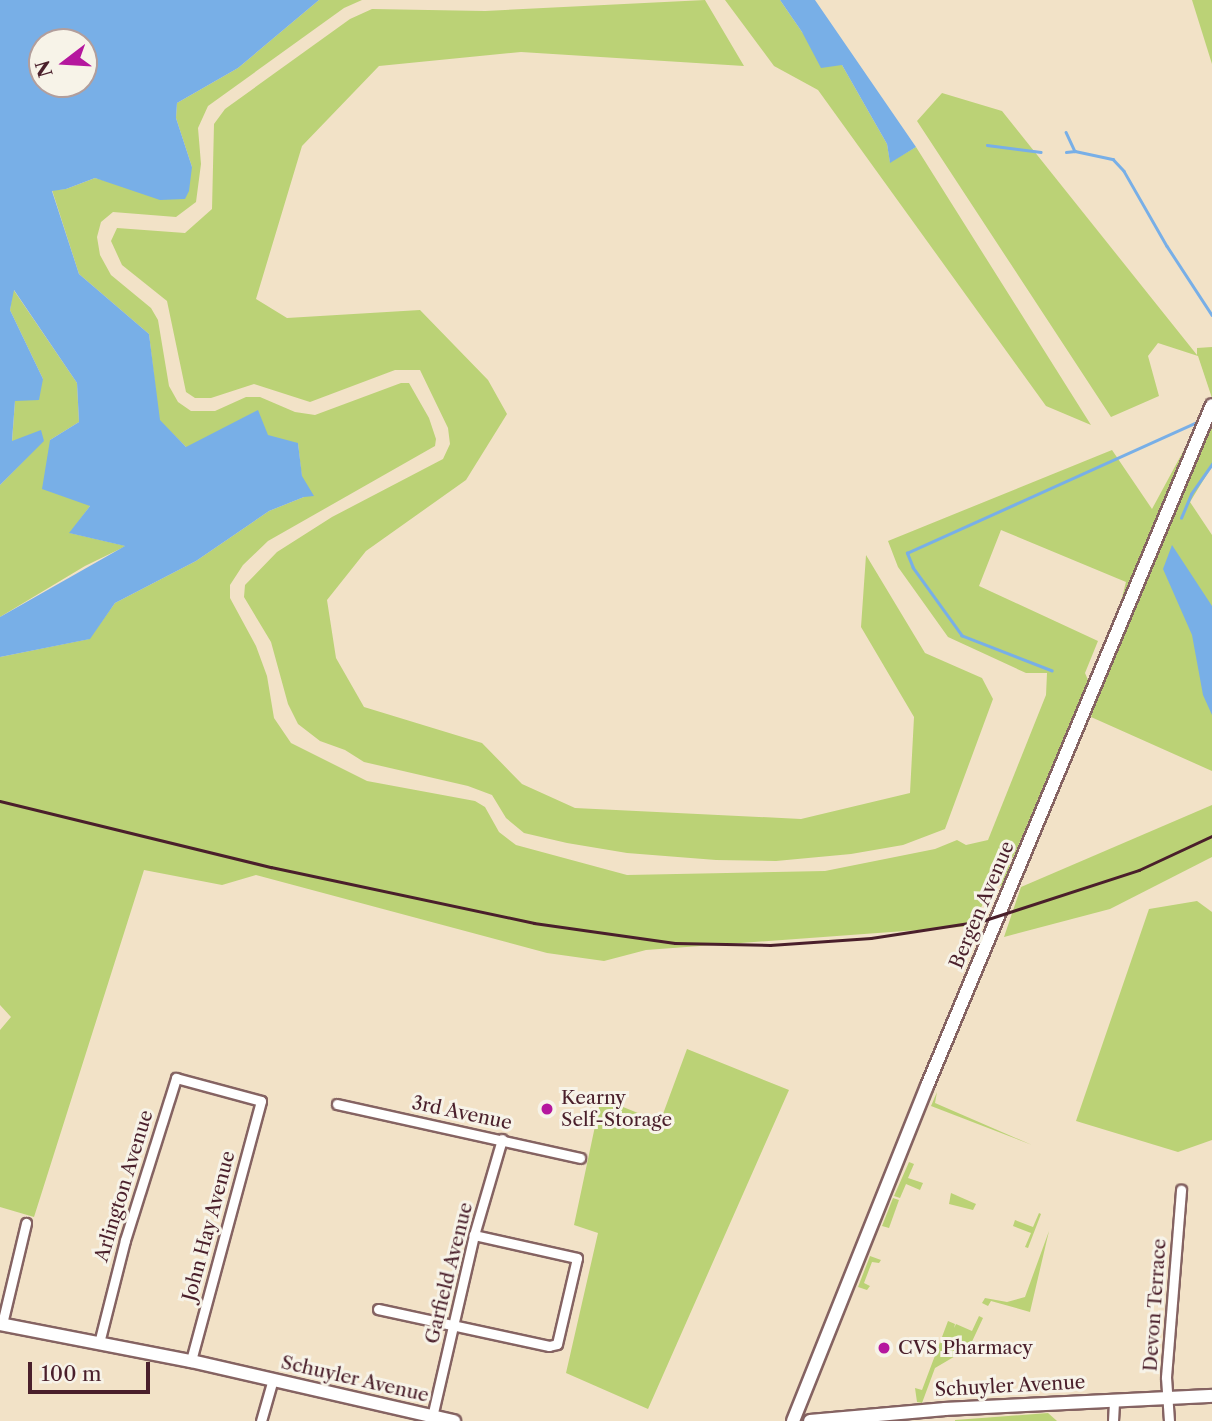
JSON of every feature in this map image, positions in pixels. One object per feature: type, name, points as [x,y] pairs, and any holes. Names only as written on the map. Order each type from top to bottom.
[{"type":"street","name":"Bergen Avenue","points":[[793,1421],[927,1086],[1211,407]]},
{"type":"street","name":"Arlington Avenue","points":[[99,1343],[125,1240],[176,1078],[261,1101]]},
{"type":"street","name":"John Hay Avenue","points":[[191,1361],[261,1101]]},
{"type":"street","name":"3rd Avenue","points":[[337,1104],[580,1158]]},
{"type":"street","name":"Garfield Avenue","points":[[432,1417],[474,1235],[502,1139]]},
{"type":"street","name":"Devon Terrace","points":[[1169,1421],[1170,1397],[1166,1377],[1181,1190]]},
{"type":"street","points":[[1,1324],[26,1223]]},
{"type":"street","points":[[378,1309],[549,1346],[557,1344],[577,1258],[474,1235]]},
{"type":"street","name":"Schuyler Avenue","points":[[1,1324],[191,1361],[454,1421]]},
{"type":"street","points":[[261,1421],[273,1380]]},
{"type":"street","name":"Schuyler Avenue","points":[[810,1421],[945,1409],[1212,1396]]},
{"type":"street","points":[[1113,1421],[1114,1399]]},
{"type":"green space","points":[[319,0],[362,0],[344,8],[208,106],[198,128],[201,164],[196,202],[176,217],[113,212],[101,222],[97,237],[100,255],[111,275],[151,308],[158,320],[169,386],[178,402],[191,411],[215,411],[246,397],[260,397],[295,412],[315,415],[401,383],[409,383],[429,418],[436,439],[435,446],[268,541],[243,565],[230,585],[230,598],[256,646],[267,676],[274,718],[291,743],[367,781],[475,801],[485,807],[499,832],[516,845],[627,875],[825,871],[935,849],[957,840],[966,845],[988,840],[1046,695],[1047,673],[1026,673],[948,637],[898,567],[888,541],[1112,450],[1152,509],[1212,398],[1212,466],[1190,502],[1212,535],[1212,771],[1091,717],[1126,582],[1001,530],[979,586],[1098,641],[1085,673],[1088,680],[1014,856],[1008,863],[1010,866],[1002,886],[992,883],[973,926],[646,950],[604,961],[547,953],[256,875],[222,885],[144,870],[34,1217],[0,1207],[0,1030],[11,1017],[0,1005],[0,657],[89,639],[115,603],[196,561],[269,511],[304,497],[298,443],[186,447],[159,420],[149,334],[79,274],[52,190],[66,189],[95,178],[114,183],[192,167],[176,118],[177,103],[238,68]]},
{"type":"green space","points":[[705,0],[744,66],[521,52],[379,66],[302,146],[256,299],[287,318],[420,310],[488,380],[507,414],[466,480],[366,551],[327,600],[336,658],[364,707],[482,743],[522,784],[575,808],[801,819],[910,793],[914,717],[861,627],[866,555],[925,653],[982,678],[993,699],[945,829],[903,845],[851,854],[776,861],[716,860],[627,853],[567,843],[524,833],[506,818],[492,795],[468,786],[364,762],[345,750],[320,741],[298,724],[288,704],[271,642],[244,597],[245,585],[277,552],[332,517],[443,459],[450,444],[448,428],[420,370],[395,370],[310,402],[254,384],[211,398],[195,398],[186,392],[167,301],[122,265],[111,241],[117,228],[185,233],[212,209],[214,124],[225,109],[350,19],[372,9],[485,11]]},
{"type":"green space","points":[[725,0],[780,0],[802,32],[842,65],[887,144],[890,162],[916,147],[1091,425],[1046,406],[818,90],[774,66]]},
{"type":"green space","points":[[1192,0],[1212,0],[1212,64]]},
{"type":"green space","points":[[942,93],[1002,111],[1197,355],[1197,348],[1212,347],[1212,398],[1198,356],[1158,343],[1148,356],[1159,396],[1111,417],[917,121]]},
{"type":"green space","points":[[13,289],[77,383],[79,422],[50,440],[90,506],[70,533],[126,546],[85,566],[0,617],[0,485],[44,440],[12,442],[15,401],[43,379],[10,310]]},
{"type":"green space","points":[[1212,805],[1212,857],[1110,909],[1004,937],[1021,887]]},
{"type":"green space","points":[[1197,901],[1212,912],[1212,1140],[1178,1152],[1076,1121],[1149,909]]},
{"type":"green space","points":[[687,1049],[789,1090],[648,1409],[566,1373],[598,1233],[574,1225],[601,1098],[660,1122]]},
{"type":"green space","points":[[937,1092],[935,1103],[1032,1145],[931,1106]]},
{"type":"green space","points":[[909,1162],[914,1164],[908,1178],[923,1183],[920,1190],[906,1184],[900,1198],[894,1196]]},
{"type":"green space","points":[[951,1193],[976,1204],[973,1210],[949,1204]]},
{"type":"green space","points":[[893,1198],[899,1200],[889,1228],[882,1226]]},
{"type":"green space","points":[[1039,1213],[1041,1214],[1028,1248],[1025,1247],[1031,1233],[1013,1226],[1015,1220],[1033,1227]]},
{"type":"green space","points":[[1049,1231],[1030,1312],[991,1301],[988,1306],[982,1303],[985,1298],[1007,1302],[1025,1297]]},
{"type":"green space","points":[[870,1256],[881,1260],[879,1263],[872,1262],[864,1283],[870,1286],[867,1290],[858,1287]]},
{"type":"green space","points":[[979,1316],[983,1318],[969,1348],[935,1368],[922,1403],[917,1402],[915,1388],[922,1390],[948,1321],[955,1324],[954,1328],[956,1324],[972,1331]]},
{"type":"green space","points":[[1048,1413],[1057,1421],[955,1421],[955,1420]]},
{"type":"water","points":[[0,0],[319,0],[238,68],[177,103],[176,118],[192,167],[189,191],[185,199],[160,200],[95,178],[66,189],[52,191],[79,274],[149,334],[160,420],[186,447],[258,410],[268,435],[298,443],[302,476],[314,496],[304,497],[269,511],[196,561],[115,603],[90,639],[0,657],[0,617],[125,546],[69,533],[90,506],[42,489],[50,440],[79,422],[77,383],[14,290],[10,310],[43,379],[39,400],[15,401],[12,441],[41,430],[44,441],[0,485]]},
{"type":"water","points":[[780,0],[815,0],[916,147],[890,163],[887,144],[842,65],[821,68],[802,32]]},
{"type":"water","points":[[1172,545],[1212,606],[1212,715],[1203,695],[1192,635],[1163,569]]},
{"type":"waterway","points":[[1066,132],[1075,151],[1113,159],[1124,171],[1167,246],[1212,315]]},
{"type":"waterway","points":[[987,145],[1041,152]]},
{"type":"waterway","points":[[1066,152],[1075,151]]},
{"type":"waterway","points":[[1052,671],[962,636],[913,568],[907,553],[1200,421]]},
{"type":"waterway","points":[[1181,518],[1191,494],[1212,464]]},
{"type":"railway","points":[[0,801],[271,867],[534,923],[675,943],[770,945],[871,938],[982,921],[1139,870],[1212,836]]},
{"type":"place","name":"Kearny Self-Storage","points":[[547,1109]]},
{"type":"place","name":"CVS Pharmacy","points":[[884,1348]]}]
